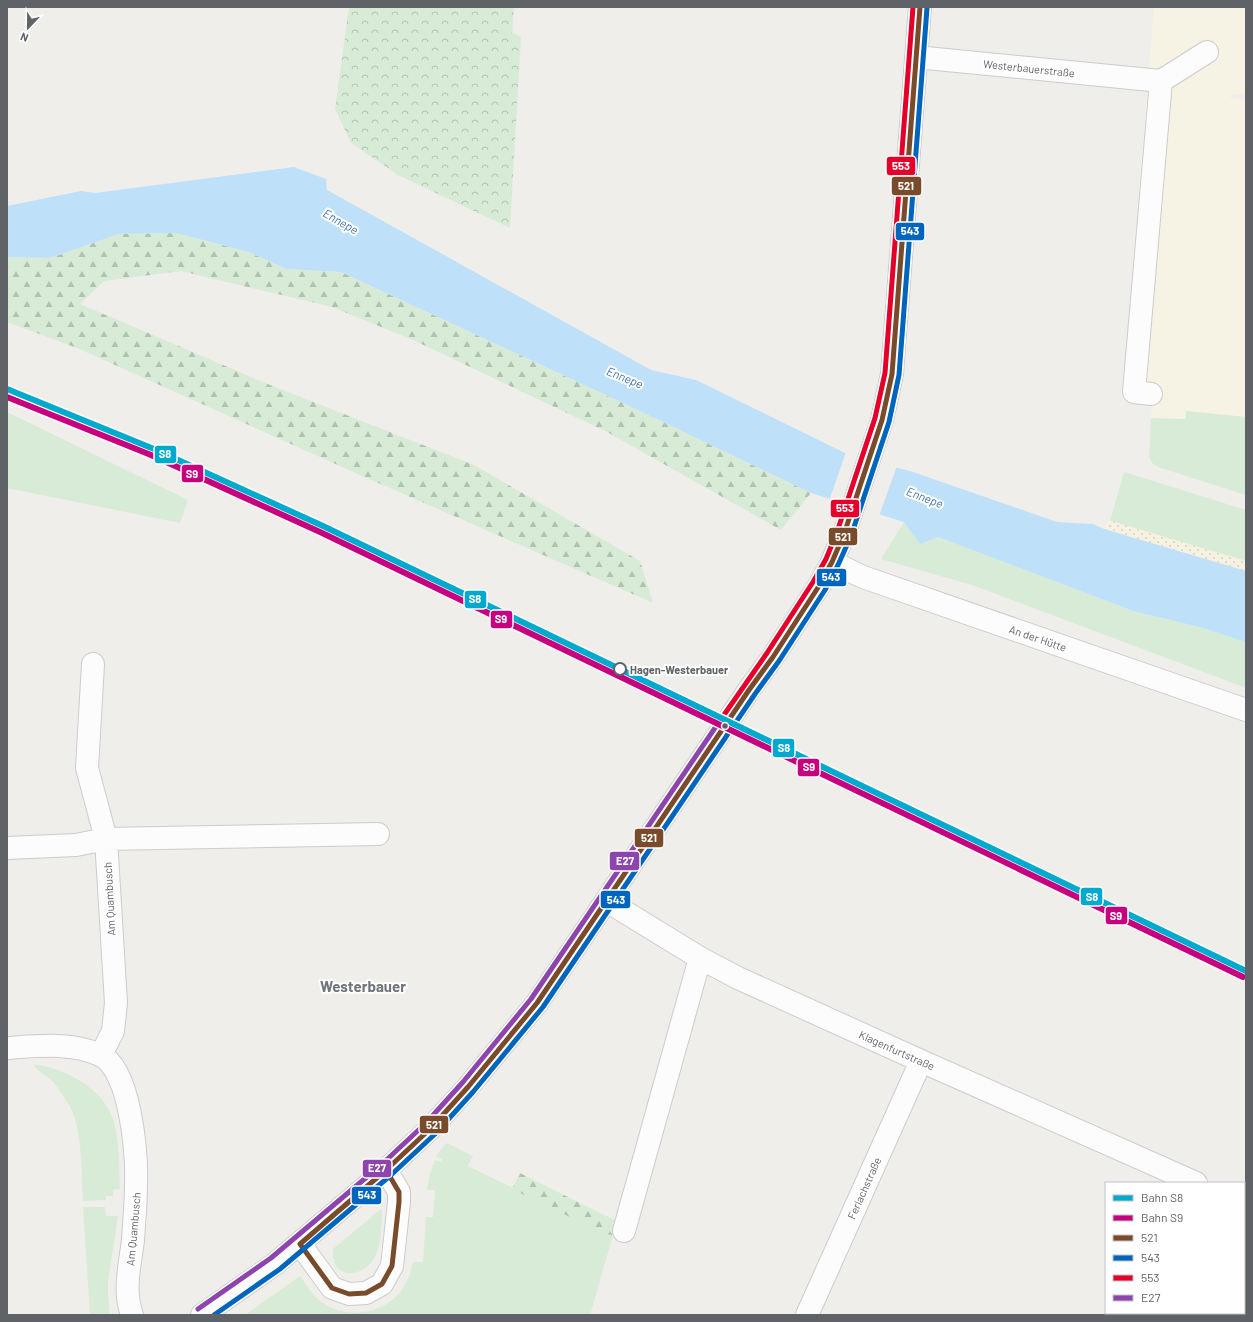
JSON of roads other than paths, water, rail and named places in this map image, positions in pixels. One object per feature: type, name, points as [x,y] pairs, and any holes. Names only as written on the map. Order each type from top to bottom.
[{"type":"street","points":[[202,1315],[275,1264],[300,1244],[386,1170],[430,1128],[468,1087],[532,1009],[773,657],[819,586],[832,562],[844,534],[882,420],[892,374],[920,7]]},
{"type":"street","points":[[1151,394],[1134,392],[1150,297],[1157,208],[1151,80],[1207,52]]},
{"type":"street","name":"Westerbauerstraße","points":[[916,57],[1151,80]]},
{"type":"street","name":"An der Hütte","points":[[832,562],[863,577],[1246,710]]},
{"type":"street","name":"Am Quambusch","points":[[93,664],[87,768],[106,839],[116,1004],[113,1031],[102,1055],[113,1066],[121,1079],[133,1129],[136,1184],[132,1246],[126,1291],[132,1315]]},
{"type":"street","points":[[7,848],[76,845],[106,839],[378,834]]},
{"type":"street","name":"Klagenfurtstraße","points":[[607,901],[700,958],[738,978],[1194,1182]]},
{"type":"street","points":[[624,1231],[700,958]]},
{"type":"street","points":[[7,1048],[57,1045],[77,1048],[102,1055]]},
{"type":"street","name":"Ferlachstraße","points":[[807,1315],[921,1061]]},
{"type":"street","points":[[300,1244],[332,1288],[349,1294],[366,1293],[382,1284],[392,1266],[399,1202],[399,1192],[386,1170]]},
{"type":"water","name":"Ennepe","points":[[294,167],[326,179],[327,190],[651,370],[696,380],[847,454],[913,472],[1057,522],[1093,524],[1104,529],[1246,571],[1246,642],[1199,627],[1133,611],[938,537],[920,544],[904,522],[811,493],[638,410],[341,272],[286,269],[249,252],[176,233],[119,234],[50,258],[7,257],[7,206],[81,191],[95,193]]},
{"type":"rail line","name":"S8","points":[[7,389],[154,449],[323,526],[1246,971]]},
{"type":"rail line","name":"S9","points":[[7,397],[151,455],[320,532],[1243,977]]},
{"type":"place","name":"Hagen-Westerbauer","points":[[620,669]]},
{"type":"district","name":"Westerbauer","points":[[363,986]]}]
